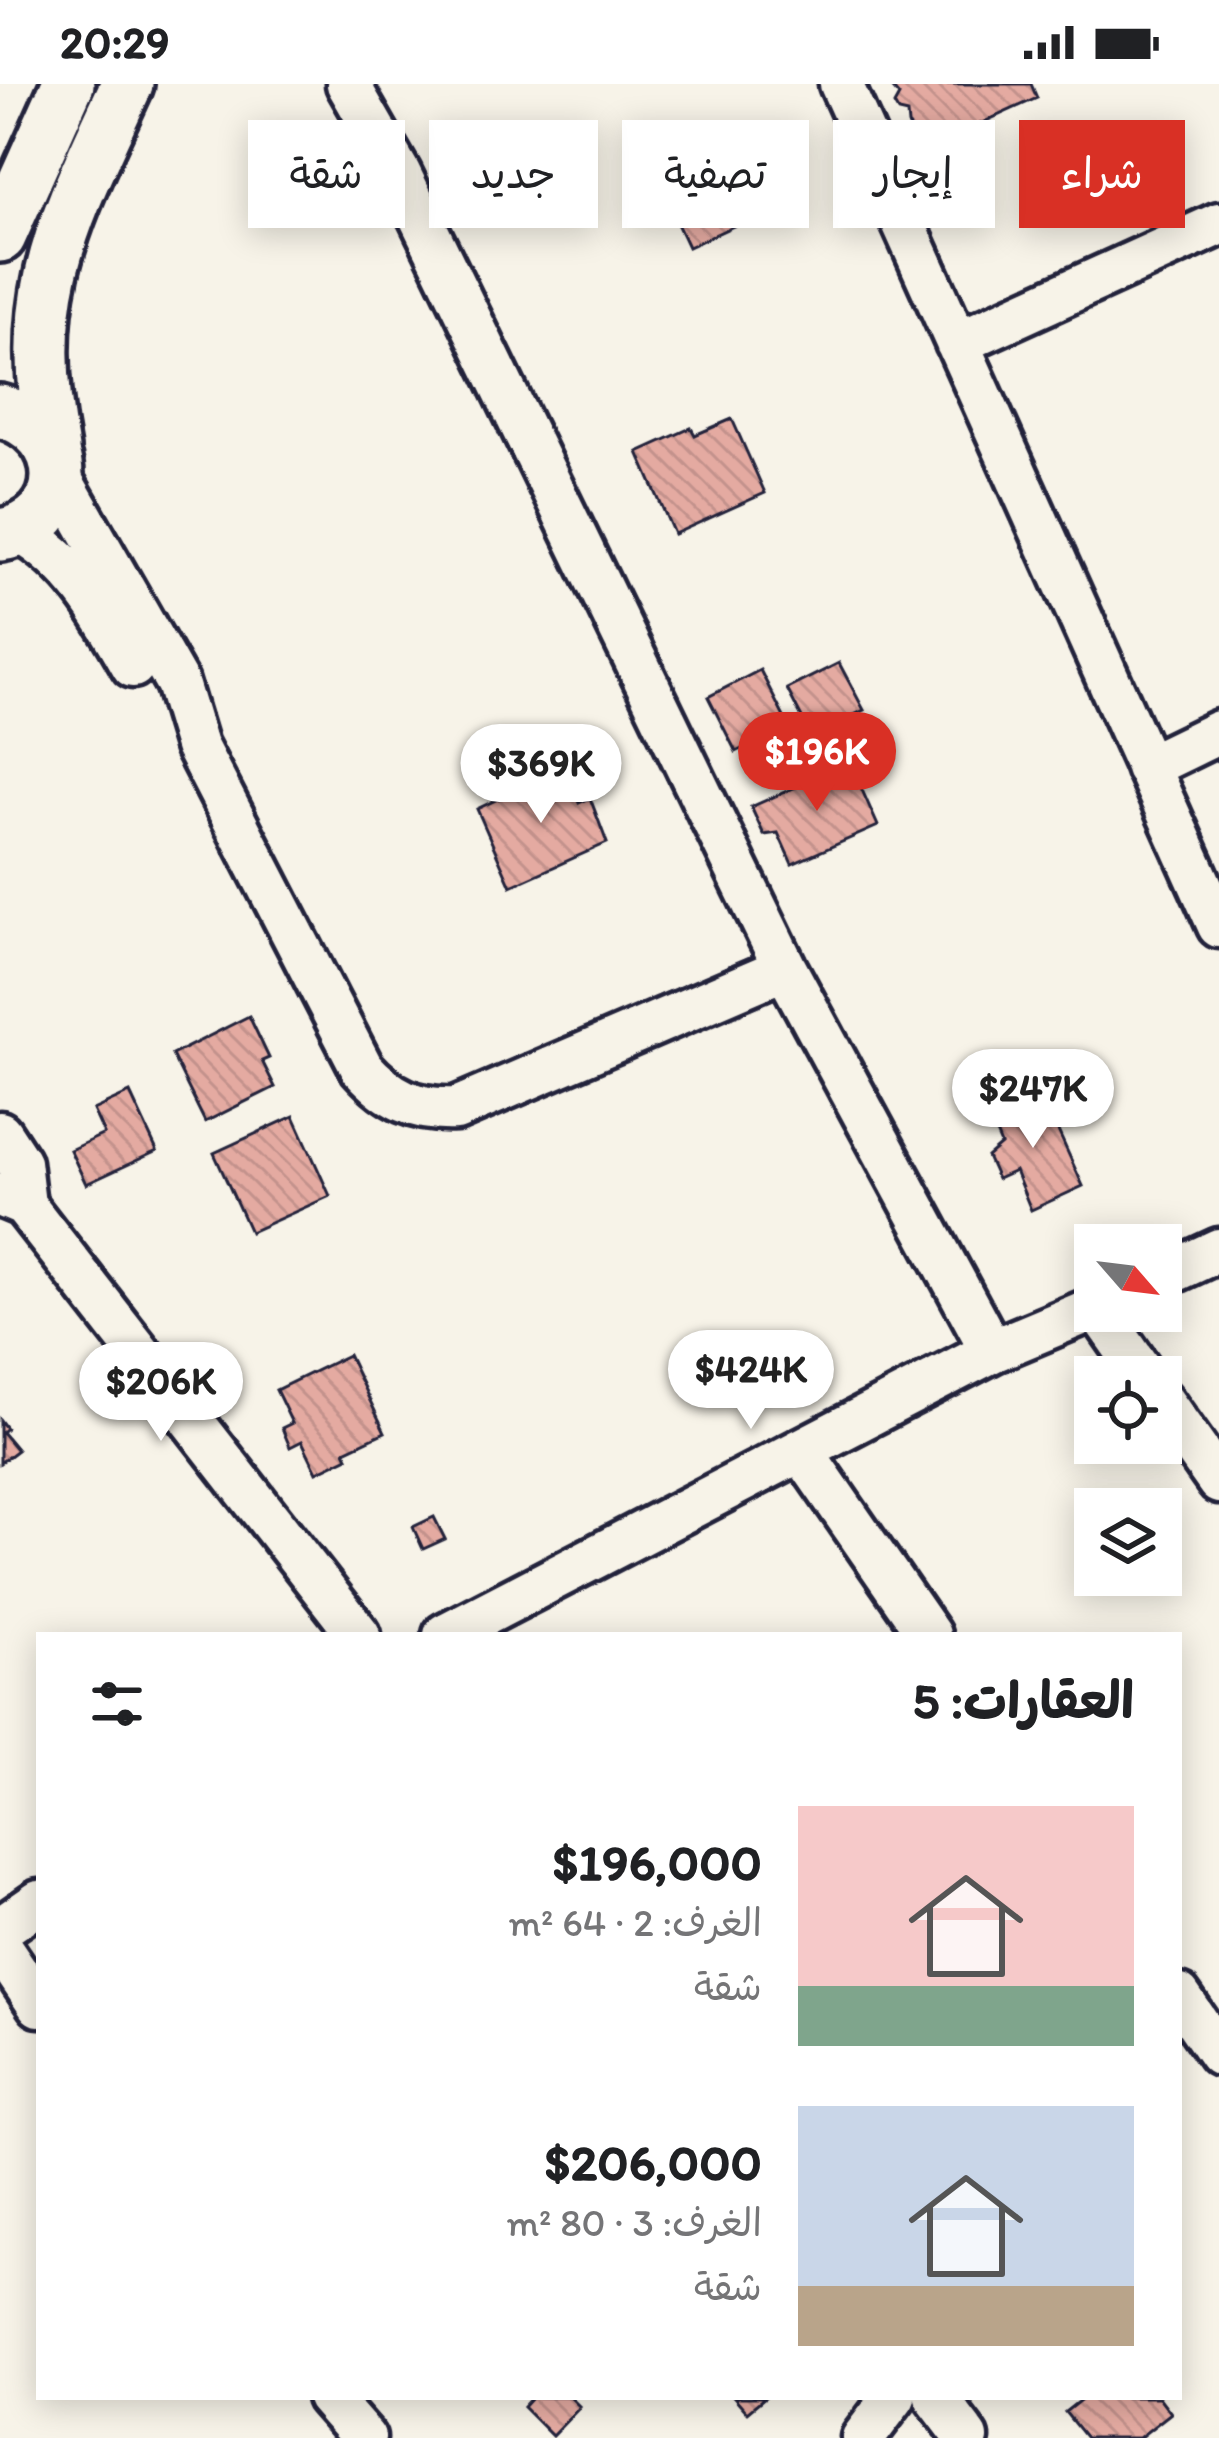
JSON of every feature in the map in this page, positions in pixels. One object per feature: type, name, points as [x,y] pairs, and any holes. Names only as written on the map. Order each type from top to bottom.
[{"type":"street","points":[[0,236],[68,84]]},
{"type":"street","points":[[9,539],[40,517],[53,496],[55,461],[43,398],[40,344],[45,291],[58,240],[127,84]]},
{"type":"street","points":[[348,84],[399,173],[785,968],[992,1351]]},
{"type":"street","points":[[841,84],[1219,926]]},
{"type":"street","points":[[957,344],[1219,224]]},
{"type":"street","points":[[0,411],[22,417],[40,430],[177,683],[196,746],[362,1068],[380,1089],[403,1103],[429,1110],[456,1109],[785,968]]},
{"type":"street","points":[[9,539],[53,553],[81,580],[162,714],[196,746]]},
{"type":"street","points":[[1147,767],[1219,732]]},
{"type":"street","points":[[0,1132],[19,1162],[12,1200],[357,1632]]},
{"type":"street","points":[[1182,1267],[1219,1250]]},
{"type":"street","points":[[451,1632],[992,1351],[1074,1318]]},
{"type":"street","points":[[1182,1430],[1219,1483]]},
{"type":"street","points":[[801,1450],[927,1632]]},
{"type":"street","points":[[0,1929],[36,1904]]},
{"type":"street","points":[[0,1947],[36,2001]]},
{"type":"street","points":[[1182,2000],[1219,2054]]},
{"type":"street","points":[[331,2400],[364,2438]]},
{"type":"street","points":[[863,2438],[892,2400]]},
{"type":"street","points":[[938,2400],[968,2438]]},
{"type":"building","points":[[889,84],[1031,84],[1037,98],[988,120],[908,120],[907,114],[894,105],[899,96]]},
{"type":"building","points":[[679,228],[729,228],[688,247]]},
{"type":"building","points":[[732,419],[765,493],[674,534],[638,452],[691,428],[695,435]]},
{"type":"building","points":[[839,663],[864,710],[846,719],[850,728],[834,736],[827,723],[809,732],[787,689]]},
{"type":"building","points":[[760,670],[788,725],[736,752],[708,697]]},
{"type":"building","points":[[850,763],[878,826],[792,864],[778,833],[764,835],[751,807]]},
{"type":"building","points":[[563,765],[579,803],[590,798],[607,843],[511,886],[477,809]]},
{"type":"building","points":[[249,1016],[269,1058],[262,1061],[275,1087],[205,1122],[172,1055]]},
{"type":"building","points":[[1040,1091],[1083,1186],[1031,1210],[1015,1171],[997,1179],[987,1157],[1001,1145],[988,1114]]},
{"type":"building","points":[[130,1093],[157,1151],[86,1184],[70,1150],[104,1134],[93,1110]]},
{"type":"building","points":[[294,1116],[330,1196],[250,1232],[214,1153]]},
{"type":"building","points":[[348,1355],[385,1432],[345,1451],[348,1457],[317,1472],[302,1441],[290,1447],[282,1428],[292,1423],[276,1390]]},
{"type":"building","points":[[0,1420],[6,1428],[2,1432],[17,1450],[0,1463]]},
{"type":"building","points":[[434,1517],[445,1539],[423,1549],[413,1527]]},
{"type":"building","points":[[529,2400],[573,2400],[580,2407],[552,2436],[523,2407]]},
{"type":"building","points":[[737,2400],[761,2400],[747,2412]]},
{"type":"building","points":[[1080,2400],[1161,2400],[1171,2413],[1139,2438],[1086,2438],[1065,2412]]}]
